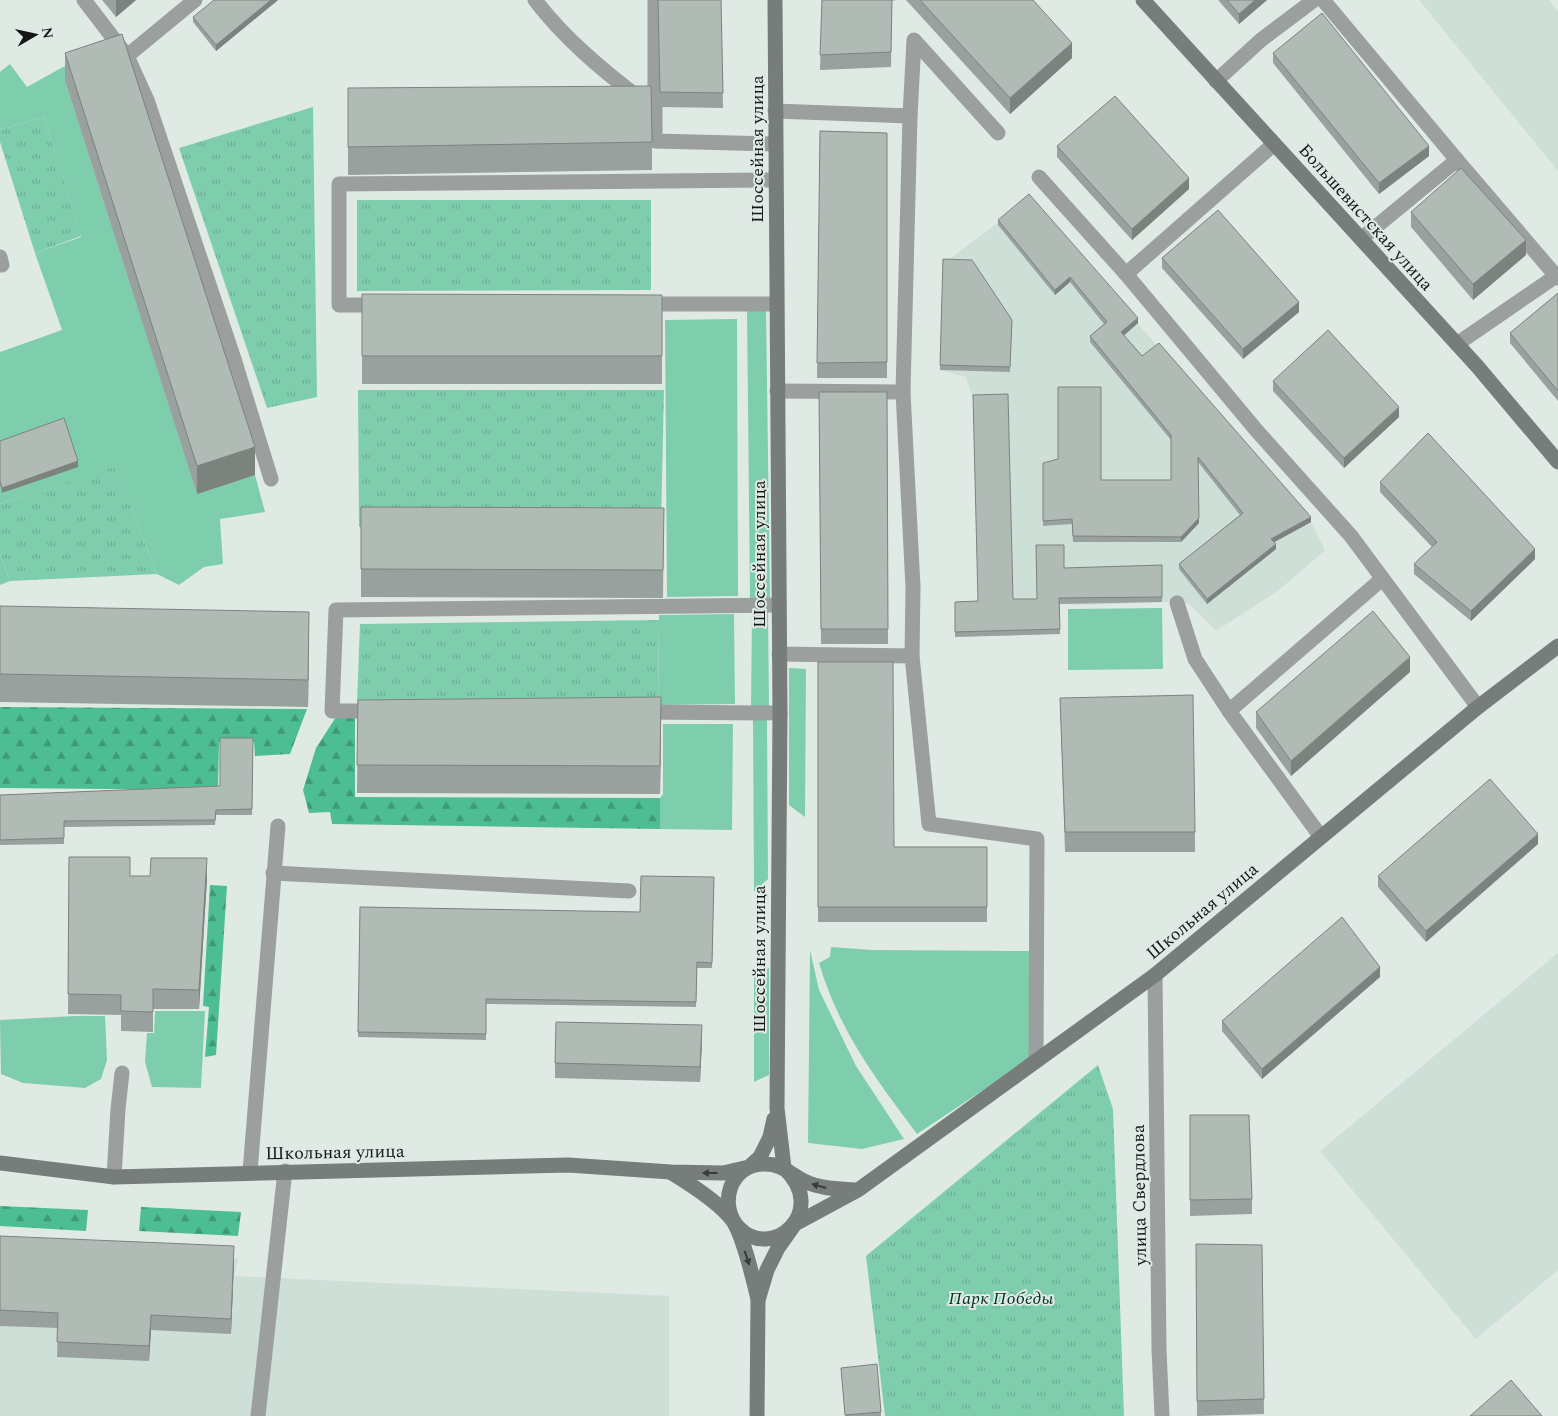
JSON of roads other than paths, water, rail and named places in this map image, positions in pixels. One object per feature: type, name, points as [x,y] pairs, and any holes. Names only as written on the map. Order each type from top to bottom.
[{"type":"street","points":[[84,0],[128,56],[147,100],[188,220],[271,479]]},
{"type":"street","points":[[128,56],[195,0]]},
{"type":"street","points":[[535,0],[551,20],[603,70],[655,110]]},
{"type":"street","points":[[654,0],[655,141],[775,144]]},
{"type":"street","name":"Шоссейная улица","points":[[775,0],[780,713],[777,1108]]},
{"type":"street","name":"Большевистская улица","points":[[1143,0],[1457,344],[1558,462]]},
{"type":"street","points":[[1216,81],[1261,40],[1314,0]]},
{"type":"street","points":[[1323,0],[1557,276],[1457,344]]},
{"type":"street","points":[[998,133],[914,40],[910,116],[903,392],[913,586],[912,656],[929,824],[1037,839],[1036,1062]]},
{"type":"street","points":[[775,111],[910,116]]},
{"type":"street","points":[[1126,274],[1274,144]]},
{"type":"street","points":[[1361,239],[1457,160]]},
{"type":"street","points":[[1039,177],[1126,274],[1257,431],[1351,536],[1478,707]]},
{"type":"street","points":[[399,305],[340,305],[339,184],[775,180]]},
{"type":"street","points":[[627,304],[776,304]]},
{"type":"street","points":[[777,391],[903,392]]},
{"type":"street","points":[[1229,711],[1382,579]]},
{"type":"street","points":[[1177,603],[1195,659],[1229,711],[1321,837]]},
{"type":"street","points":[[391,711],[332,711],[336,610],[778,606]]},
{"type":"street","name":"Школьная улица","points":[[795,1224],[858,1190],[1155,974],[1478,707],[1558,646]]},
{"type":"street","points":[[779,654],[912,656]]},
{"type":"street","points":[[627,712],[780,713]]},
{"type":"street","points":[[250,1172],[278,826]]},
{"type":"street","points":[[273,874],[629,892]]},
{"type":"street","name":"улица Свердлова","points":[[1155,974],[1159,1349],[1162,1416]]},
{"type":"street","points":[[114,1177],[122,1072]]},
{"type":"street","points":[[757,1416],[758,1300],[747,1260],[728,1210],[729,1191],[738,1174],[749,1167],[760,1156],[770,1136],[777,1108]]},
{"type":"street","points":[[758,1300],[767,1270],[801,1211],[800,1187],[784,1168],[777,1108]]},
{"type":"street","name":"Школьная улица","points":[[0,1163],[114,1177],[568,1165],[671,1172],[722,1173],[749,1167]]},
{"type":"street","points":[[749,1167],[761,1164],[784,1168],[804,1181],[825,1188],[858,1190]]},
{"type":"street","points":[[258,1416],[285,1171]]},
{"type":"street","points":[[671,1172],[698,1189],[742,1231],[753,1237],[766,1239],[778,1237],[795,1224]]},
{"type":"park label","name":"Парк Победы","points":[[1001,1298]]}]
